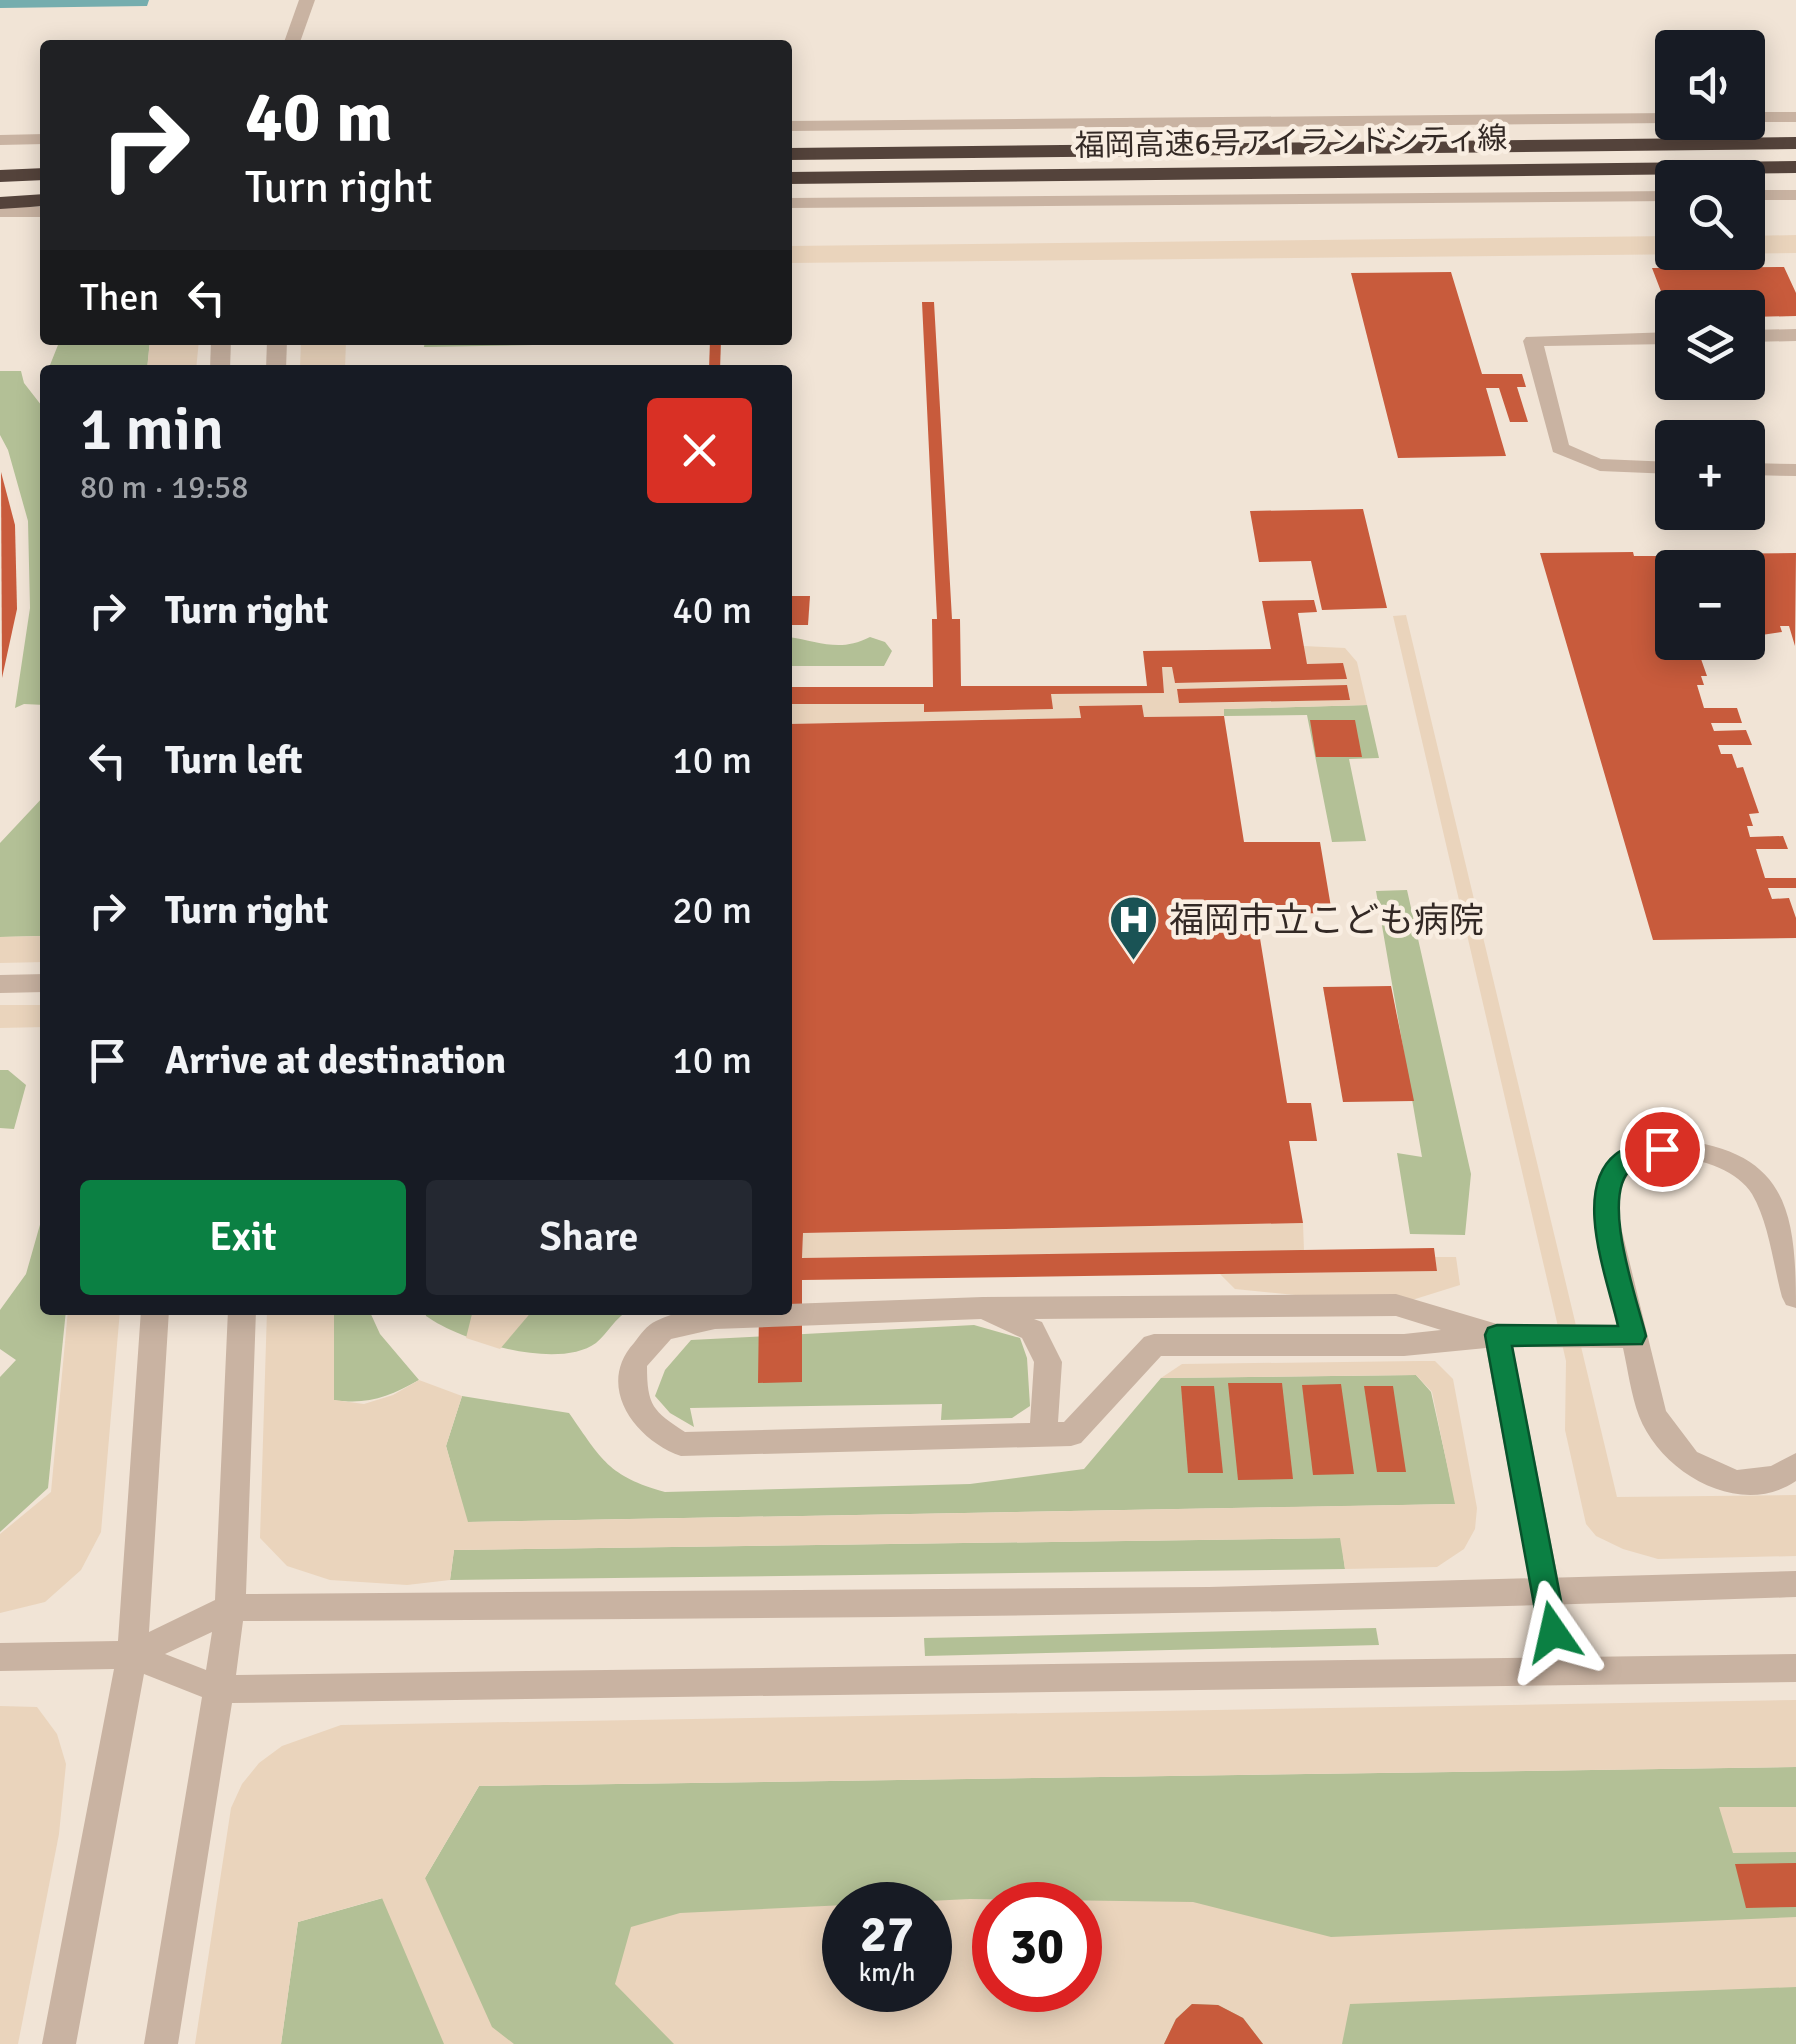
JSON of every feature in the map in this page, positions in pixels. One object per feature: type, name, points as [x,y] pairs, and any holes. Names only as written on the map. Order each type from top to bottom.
[{"type":"highway","name":"福岡高速6号アイランドシティ線","points":[[792,154],[1794,143]]},
{"type":"highway","name":"福岡高速6号アイランドシティ線","points":[[792,178],[1796,167]]},
{"type":"highway","points":[[0,176],[40,174]]},
{"type":"highway","points":[[0,203],[40,200]]},
{"type":"street","points":[[293,40],[306,0]]},
{"type":"street","points":[[1765,117],[1796,117]]},
{"type":"street","points":[[792,126],[1655,118]]},
{"type":"street","points":[[0,140],[40,139]]},
{"type":"street","points":[[1765,196],[1796,195]]},
{"type":"street","points":[[792,203],[1655,196]]},
{"type":"street","points":[[0,212],[40,212]]},
{"type":"street","points":[[1765,336],[1796,336]]},
{"type":"street","points":[[1655,338],[1533,341],[1560,448],[1578,461],[1602,467],[1655,468]]},
{"type":"street","points":[[1765,469],[1796,470]]},
{"type":"street","points":[[0,984],[40,983]]},
{"type":"street","points":[[1796,1297],[1761,1184],[1727,1157],[1662,1149],[1625,1159],[1607,1183],[1604,1212],[1653,1415],[1686,1461],[1735,1484],[1777,1478],[1796,1465]]},
{"type":"street","points":[[1497,1335],[1396,1305],[983,1308],[715,1318],[662,1330],[633,1363],[633,1398],[647,1422],[681,1444],[1072,1434],[1154,1346],[1404,1345],[1497,1335],[1633,1336]]},
{"type":"street","points":[[983,1308],[1032,1330],[1048,1362],[1043,1434]]},
{"type":"street","points":[[59,2044],[132,1655],[155,1315]]},
{"type":"street","points":[[161,2044],[230,1608],[242,1315]]},
{"type":"street","points":[[1497,1335],[1560,1670]]},
{"type":"street","points":[[132,1655],[230,1608],[1007,1604],[1546,1594],[1796,1584]]},
{"type":"street","points":[[0,1658],[132,1655],[219,1689],[1796,1668]]},
{"type":"green space","points":[[58,345],[150,345],[148,365],[50,365]]},
{"type":"green space","points":[[424,345],[530,345],[424,347]]},
{"type":"green space","points":[[0,371],[21,371],[24,383],[40,404],[40,705],[15,708],[30,608],[28,521],[0,435]]},
{"type":"green space","points":[[870,637],[885,642],[892,651],[884,666],[792,666],[792,638],[839,645]]},
{"type":"green space","points":[[1367,705],[1379,758],[1349,759],[1366,841],[1332,842],[1307,715],[1224,716],[1223,709]]},
{"type":"green space","points":[[40,800],[40,936],[0,937],[0,843]]},
{"type":"green space","points":[[1407,890],[1471,1174],[1465,1235],[1410,1234],[1397,1153],[1422,1157],[1376,891]]},
{"type":"green space","points":[[0,1070],[8,1070],[26,1085],[14,1129],[0,1128]]},
{"type":"green space","points":[[40,1225],[40,1315],[65,1315],[48,1488],[0,1532],[0,1377],[16,1360],[0,1349],[0,1310],[26,1274]]},
{"type":"green space","points":[[334,1315],[371,1315],[380,1334],[419,1380],[378,1398],[333,1400]]},
{"type":"green space","points":[[623,1315],[596,1343],[558,1354],[485,1343],[426,1316]]},
{"type":"green space","points":[[974,1325],[1020,1338],[1027,1358],[1030,1406],[1012,1418],[941,1420],[942,1404],[690,1408],[694,1427],[670,1413],[655,1396],[665,1370],[691,1340]]},
{"type":"green space","points":[[1416,1375],[1431,1392],[1456,1504],[467,1522],[446,1446],[462,1396],[569,1413],[608,1464],[631,1480],[665,1492],[970,1484],[1084,1469],[1161,1378]]},
{"type":"green space","points":[[1341,1538],[1345,1569],[450,1580],[454,1550]]},
{"type":"green space","points":[[1376,1628],[1379,1645],[925,1656],[924,1638]]},
{"type":"green space","points":[[1796,1767],[1796,2044],[281,2044],[298,1922],[383,1898],[425,1878],[479,1786]]},
{"type":"shaded area","points":[[1796,235],[1796,253],[1765,253],[1765,236]]},
{"type":"shaded area","points":[[1655,236],[1655,254],[792,263],[792,246]]},
{"type":"shaded area","points":[[150,345],[198,345],[196,365],[148,365]]},
{"type":"shaded area","points":[[301,345],[346,345],[345,365],[300,365]]},
{"type":"shaded area","points":[[1406,615],[1617,1497],[1796,1495],[1796,1556],[1658,1559],[1596,1536],[1586,1524],[1565,1430],[1566,1361],[1393,616]]},
{"type":"shaded area","points":[[1303,646],[1345,648],[1357,662],[1367,705],[1224,709],[1224,716],[1144,717],[1142,705],[1079,706],[1081,718],[792,724],[792,699],[924,704],[924,711],[1052,708],[1051,694],[1164,693],[1162,667],[1172,667],[1175,683],[1346,679],[1343,663],[1307,664]],"holes":[[[1347,685],[1350,700],[1180,703],[1177,689]]]},
{"type":"shaded area","points":[[40,936],[40,962],[0,963],[0,937]]},
{"type":"shaded area","points":[[0,1005],[40,1005],[40,1027],[0,1028]]},
{"type":"shaded area","points":[[1303,1223],[1304,1251],[802,1258],[803,1233]]},
{"type":"shaded area","points":[[1435,1257],[1456,1257],[1460,1285],[1396,1305],[1235,1289],[1220,1274],[1437,1271]]},
{"type":"shaded area","points":[[68,1315],[120,1315],[101,1532],[81,1570],[45,1602],[0,1613],[0,1534],[51,1492]]},
{"type":"shaded area","points":[[267,1315],[334,1315],[334,1400],[364,1404],[393,1395],[419,1380],[462,1396],[446,1446],[468,1522],[1455,1504],[1432,1392],[1416,1375],[1161,1378],[1182,1364],[1435,1361],[1453,1379],[1477,1508],[1475,1529],[1464,1549],[1437,1567],[1345,1569],[1340,1538],[454,1550],[450,1580],[407,1585],[330,1580],[287,1566],[260,1538]]},
{"type":"shaded area","points":[[472,1315],[529,1315],[500,1349],[466,1338]]},
{"type":"shaded area","points":[[1796,1700],[1796,1767],[479,1786],[425,1878],[492,2027],[514,2044],[444,2044],[382,1898],[298,1922],[281,2044],[195,2044],[231,1808],[242,1784],[259,1763],[282,1746],[341,1725]]},
{"type":"shaded area","points":[[0,1706],[37,1707],[57,1734],[66,1764],[59,1834],[18,2044],[0,2044]]},
{"type":"shaded area","points":[[1719,1807],[1796,1807],[1796,1852],[1733,1853]]},
{"type":"shaded area","points":[[970,1899],[972,2012],[1102,2012],[1102,1901],[1193,1902],[1331,1937],[1796,1917],[1796,1987],[1350,2004],[1342,2044],[1263,2044],[1243,2018],[1218,2005],[1192,2004],[1176,2019],[1164,2044],[674,2044],[615,1984],[631,1927],[680,1913],[822,1906],[822,2012],[952,2012],[952,1900]]},
{"type":"water","points":[[0,0],[149,0],[147,6],[0,8]]},
{"type":"building","points":[[1784,267],[1796,293],[1796,316],[1765,317],[1765,290],[1660,290],[1652,268],[1765,270]]},
{"type":"building","points":[[1451,272],[1482,374],[1522,374],[1526,387],[1517,387],[1528,422],[1510,422],[1499,388],[1486,388],[1506,456],[1398,458],[1351,273]]},
{"type":"building","points":[[922,302],[934,302],[952,619],[960,619],[961,686],[1147,686],[1143,651],[1271,649],[1262,601],[1314,600],[1317,612],[1298,613],[1307,664],[1343,663],[1347,679],[1175,683],[1172,667],[1162,667],[1164,693],[1051,694],[1053,709],[924,712],[924,704],[792,704],[792,687],[933,687],[932,619],[937,619]]},
{"type":"building","points":[[710,345],[721,345],[720,365],[709,365]]},
{"type":"building","points":[[1,472],[15,525],[17,609],[2,678]]},
{"type":"building","points":[[1363,509],[1387,608],[1322,610],[1311,561],[1259,562],[1250,511]]},
{"type":"building","points":[[1633,552],[1634,556],[1655,556],[1655,660],[1701,660],[1707,676],[1701,676],[1704,685],[1697,685],[1704,708],[1737,708],[1742,723],[1711,723],[1714,731],[1746,730],[1752,745],[1718,745],[1721,754],[1732,754],[1737,768],[1743,767],[1759,813],[1749,814],[1753,826],[1747,826],[1750,837],[1783,836],[1788,849],[1756,849],[1765,878],[1796,878],[1796,888],[1768,888],[1772,899],[1789,898],[1796,918],[1796,938],[1653,940],[1540,553]]},
{"type":"building","points":[[1765,553],[1796,553],[1795,646],[1789,626],[1780,626],[1782,632],[1765,634]]},
{"type":"building","points":[[792,596],[810,596],[808,625],[792,625]]},
{"type":"building","points":[[1347,685],[1350,700],[1179,703],[1177,689]]},
{"type":"building","name":"福岡市立こども病院","points":[[1142,705],[1144,717],[1224,716],[1244,842],[1320,842],[1332,913],[1256,914],[1287,1103],[1311,1103],[1317,1141],[1289,1141],[1303,1223],[803,1233],[802,1258],[1434,1248],[1437,1271],[802,1280],[802,1382],[758,1383],[759,1315],[792,1315],[792,724],[1081,718],[1079,706]]},
{"type":"building","points":[[1310,720],[1355,720],[1362,757],[1316,757]]},
{"type":"building","points":[[1391,986],[1414,1101],[1343,1102],[1323,987]]},
{"type":"building","points":[[1228,1383],[1282,1383],[1293,1479],[1238,1480]]},
{"type":"building","points":[[1341,1384],[1354,1474],[1313,1475],[1302,1385]]},
{"type":"building","points":[[1181,1386],[1214,1386],[1223,1473],[1188,1473]]},
{"type":"building","points":[[1364,1386],[1393,1386],[1406,1472],[1377,1472]]},
{"type":"building","points":[[1796,1863],[1796,1907],[1746,1908],[1735,1864]]},
{"type":"building","points":[[1192,2004],[1218,2005],[1243,2018],[1263,2044],[1164,2044],[1176,2019]]},
{"type":"place","name":"福岡市立こども病院","points":[[1134,962]]},
{"type":"route","points":[[1553,1632],[1497,1335],[1633,1336],[1604,1212],[1607,1183],[1625,1159],[1662,1149]]}]
